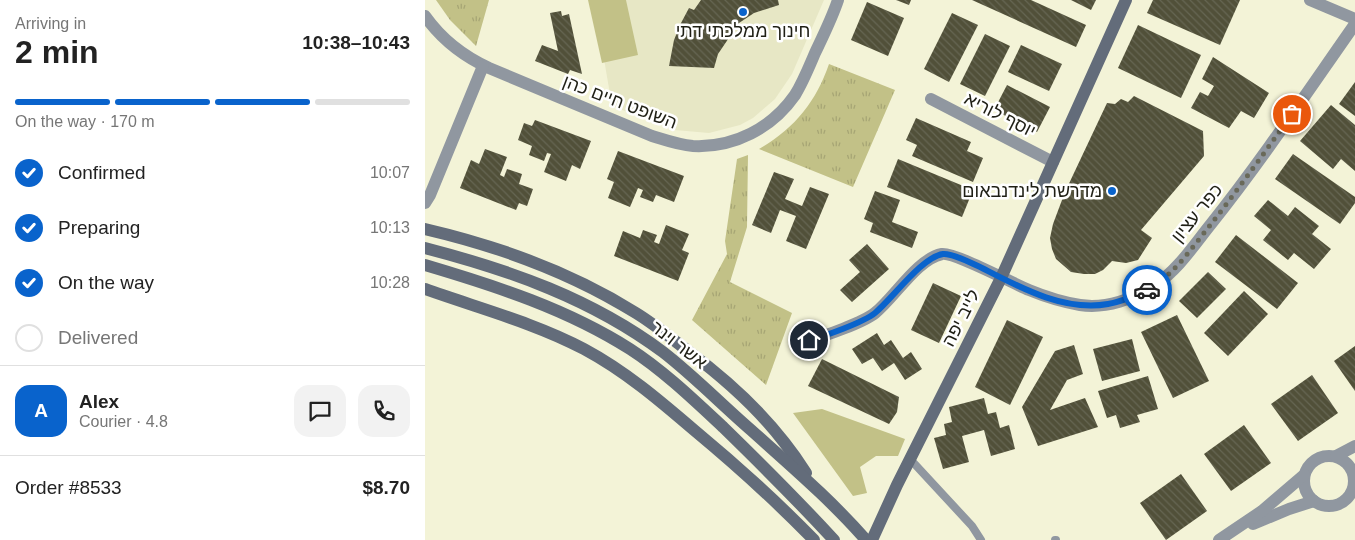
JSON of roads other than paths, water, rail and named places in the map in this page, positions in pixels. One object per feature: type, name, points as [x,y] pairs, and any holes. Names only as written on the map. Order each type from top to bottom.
[{"type":"main road","name":"לייב יפה","points":[[872,540],[897,485],[1001,278],[1126,0]]},
{"type":"main road","points":[[425,229],[506,252],[607,296],[636,313],[699,358],[731,385],[784,442],[819,491]]},
{"type":"main road","name":"אשר וינר","points":[[425,248],[529,279],[572,297],[613,319],[663,352],[685,369],[819,491],[866,540]]},
{"type":"main road","name":"אשר וינר","points":[[425,265],[472,279],[566,314],[600,331],[631,350],[655,367],[706,411],[756,459],[834,540]]},
{"type":"main road","points":[[425,289],[557,336],[609,364],[668,407],[715,447],[814,540]]},
{"type":"street","name":"השופט חיים כהן","points":[[425,16],[449,43],[468,58],[483,66],[666,140],[692,146],[711,146],[728,143],[760,129],[773,119],[790,101],[803,80],[834,13],[838,0]]},
{"type":"street","points":[[1310,0],[1355,19]]},
{"type":"street","name":"כפר עציון","points":[[809,340],[823,337],[873,315],[928,259],[944,254],[966,260],[1001,278],[1059,302],[1087,306],[1107,304],[1130,298],[1156,285],[1175,268],[1239,188],[1355,24]]},
{"type":"street","points":[[425,203],[483,66]]},
{"type":"street","name":"יוסף לוריא","points":[[931,98],[1053,162]]},
{"type":"street","points":[[1336,456],[1355,446]]},
{"type":"street","points":[[1336,456],[1350,465],[1354,472],[1353,490],[1344,502],[1324,506],[1314,501],[1305,489],[1307,468],[1320,457],[1336,456]]},
{"type":"street","points":[[1224,537],[1262,511],[1305,475]]},
{"type":"street","points":[[1224,537],[1289,509],[1314,501]]},
{"type":"lane","points":[[910,459],[972,526],[981,540]]},
{"type":"place","name":"חינוך ממלכתי דתי","points":[[743,12]]},
{"type":"place","name":"מדרשת לינדנבאום","points":[[1112,191]]}]
